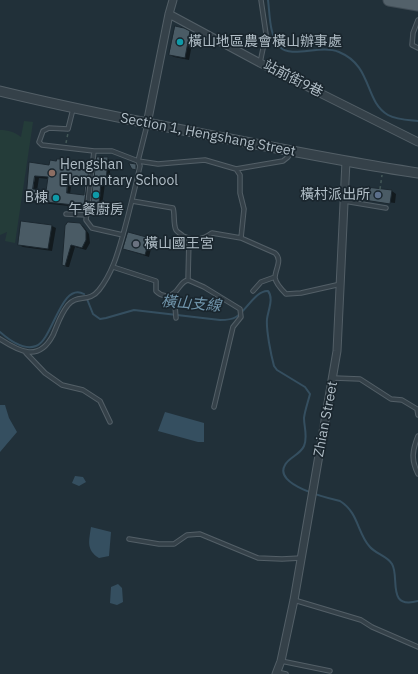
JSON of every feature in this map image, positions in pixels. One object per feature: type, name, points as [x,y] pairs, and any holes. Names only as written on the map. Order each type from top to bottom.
[{"type":"main road","points":[[389,0],[418,5]]},
{"type":"street","points":[[147,124],[173,0]]},
{"type":"street","name":"站前街9巷","points":[[169,14],[260,63],[418,142]]},
{"type":"street","name":"Section 1, Hengshang Street","points":[[0,91],[73,109],[147,124],[418,173]]},
{"type":"street","name":"Zhian Street","points":[[277,673],[294,600],[338,351],[346,161]]},
{"type":"lane","points":[[260,63],[266,34],[261,0]]},
{"type":"lane","points":[[418,20],[413,33],[412,46],[418,48]]},
{"type":"lane","points":[[73,109],[68,129],[48,128],[42,131],[39,142],[42,146],[94,152],[112,151],[138,161],[158,164],[205,160],[236,169],[283,161],[292,151]]},
{"type":"lane","points":[[26,353],[35,352],[45,347],[53,334],[59,319],[69,304],[73,300],[95,295],[101,288],[113,267],[132,201],[140,166],[138,161],[147,124]]},
{"type":"lane","points":[[94,152],[86,220],[92,228],[123,234]]},
{"type":"lane","points":[[236,169],[240,174],[240,193],[244,209],[240,238]]},
{"type":"lane","points":[[132,201],[173,208],[176,230],[179,234],[189,238],[199,240],[208,236],[212,232],[240,238],[275,253],[279,260],[275,277],[278,285],[286,294],[301,293],[341,284]]},
{"type":"lane","points":[[344,201],[386,208]]},
{"type":"lane","points":[[66,214],[87,215]]},
{"type":"lane","points":[[188,280],[189,238]]},
{"type":"lane","points":[[113,267],[156,281],[156,291],[159,294],[168,296],[174,294],[184,280],[188,280],[204,287],[240,309],[241,317],[234,327],[214,407]]},
{"type":"lane","points":[[253,291],[261,282],[275,277]]},
{"type":"lane","points":[[174,294],[176,318]]},
{"type":"lane","points":[[0,339],[16,349],[26,353],[45,373],[62,385],[83,390],[100,401],[110,422]]},
{"type":"lane","points":[[334,378],[360,379],[391,399],[402,400],[417,409],[418,414]]},
{"type":"lane","points":[[418,436],[413,448],[414,464],[418,474]]},
{"type":"lane","points":[[129,539],[159,544],[174,544],[187,535],[200,534],[258,558],[301,558]]},
{"type":"lane","points":[[294,600],[361,620],[372,627],[418,647]]},
{"type":"lane","points":[[281,661],[330,671]]},
{"type":"lane","points":[[277,673],[286,674]]},
{"type":"path","points":[[65,148],[68,129]]},
{"type":"path","points":[[380,189],[384,168]]},
{"type":"green space","points":[[24,121],[33,122],[15,243],[5,241],[7,232],[0,235],[0,130],[6,130],[21,137]]},
{"type":"water","points":[[0,405],[5,405],[9,418],[17,432],[0,452]]},
{"type":"water","points":[[165,412],[204,423],[204,442],[198,442],[158,431]]},
{"type":"water","points":[[75,476],[83,477],[86,482],[79,486],[72,483]]},
{"type":"water","points":[[91,527],[111,532],[109,556],[99,558],[92,552],[89,545]]},
{"type":"water","points":[[118,584],[122,588],[123,602],[117,605],[110,603],[111,587]]},
{"type":"building","name":"橫山地區農會橫山辦事處","points":[[175,26],[190,31],[185,58],[169,55]]},
{"type":"building","points":[[97,157],[108,157],[106,183],[101,182],[99,204],[91,203]]},
{"type":"building","points":[[57,159],[63,159],[70,163],[70,168],[89,170],[84,206],[26,200],[29,162],[49,165],[50,160],[56,161]],"holes":[[[35,176],[48,177],[46,191],[33,189]],[[68,180],[85,182],[84,195],[67,193]]]},
{"type":"building","points":[[129,163],[136,164],[136,170],[132,169]]},
{"type":"building","name":"橫村派出所","points":[[366,187],[392,190],[390,204],[364,200]]},
{"type":"building","points":[[21,221],[52,225],[48,249],[18,245]]},
{"type":"building","points":[[68,222],[80,223],[86,231],[86,240],[82,248],[71,245],[65,266],[62,265],[65,226]]},
{"type":"building","name":"橫山國王宮","points":[[128,232],[150,238],[145,255],[123,249]]},
{"type":"waterway","points":[[268,0],[272,31],[276,42],[280,47],[292,52],[323,50],[339,52],[350,58],[358,66],[380,109],[395,118],[418,121]]},
{"type":"waterway","name":"橫山支線","points":[[87,299],[93,314],[100,319],[134,310],[224,320],[236,317],[255,297],[268,291],[271,301],[267,319],[267,329],[274,366],[277,370],[305,387],[310,394],[304,418],[306,436],[304,446],[300,452],[287,462],[283,472],[287,479],[303,489],[314,494],[340,501],[346,506],[351,511],[362,536],[370,547],[392,564],[398,597],[402,601],[408,603],[418,601]]},
{"type":"waterway","name":"橫山支線","points":[[0,332],[21,346],[36,346],[42,342],[63,303],[69,296],[76,292],[84,294]]},
{"type":"place","name":"橫山地區農會橫山辦事處","points":[[180,42]]},
{"type":"place","name":"Hengshan Elementary School","points":[[52,173]]},
{"type":"place","name":"午餐廚房","points":[[96,195]]},
{"type":"place","name":"橫村派出所","points":[[378,195]]},
{"type":"place","name":"B棟","points":[[56,198]]},
{"type":"place","name":"橫山國王宮","points":[[136,244]]}]
